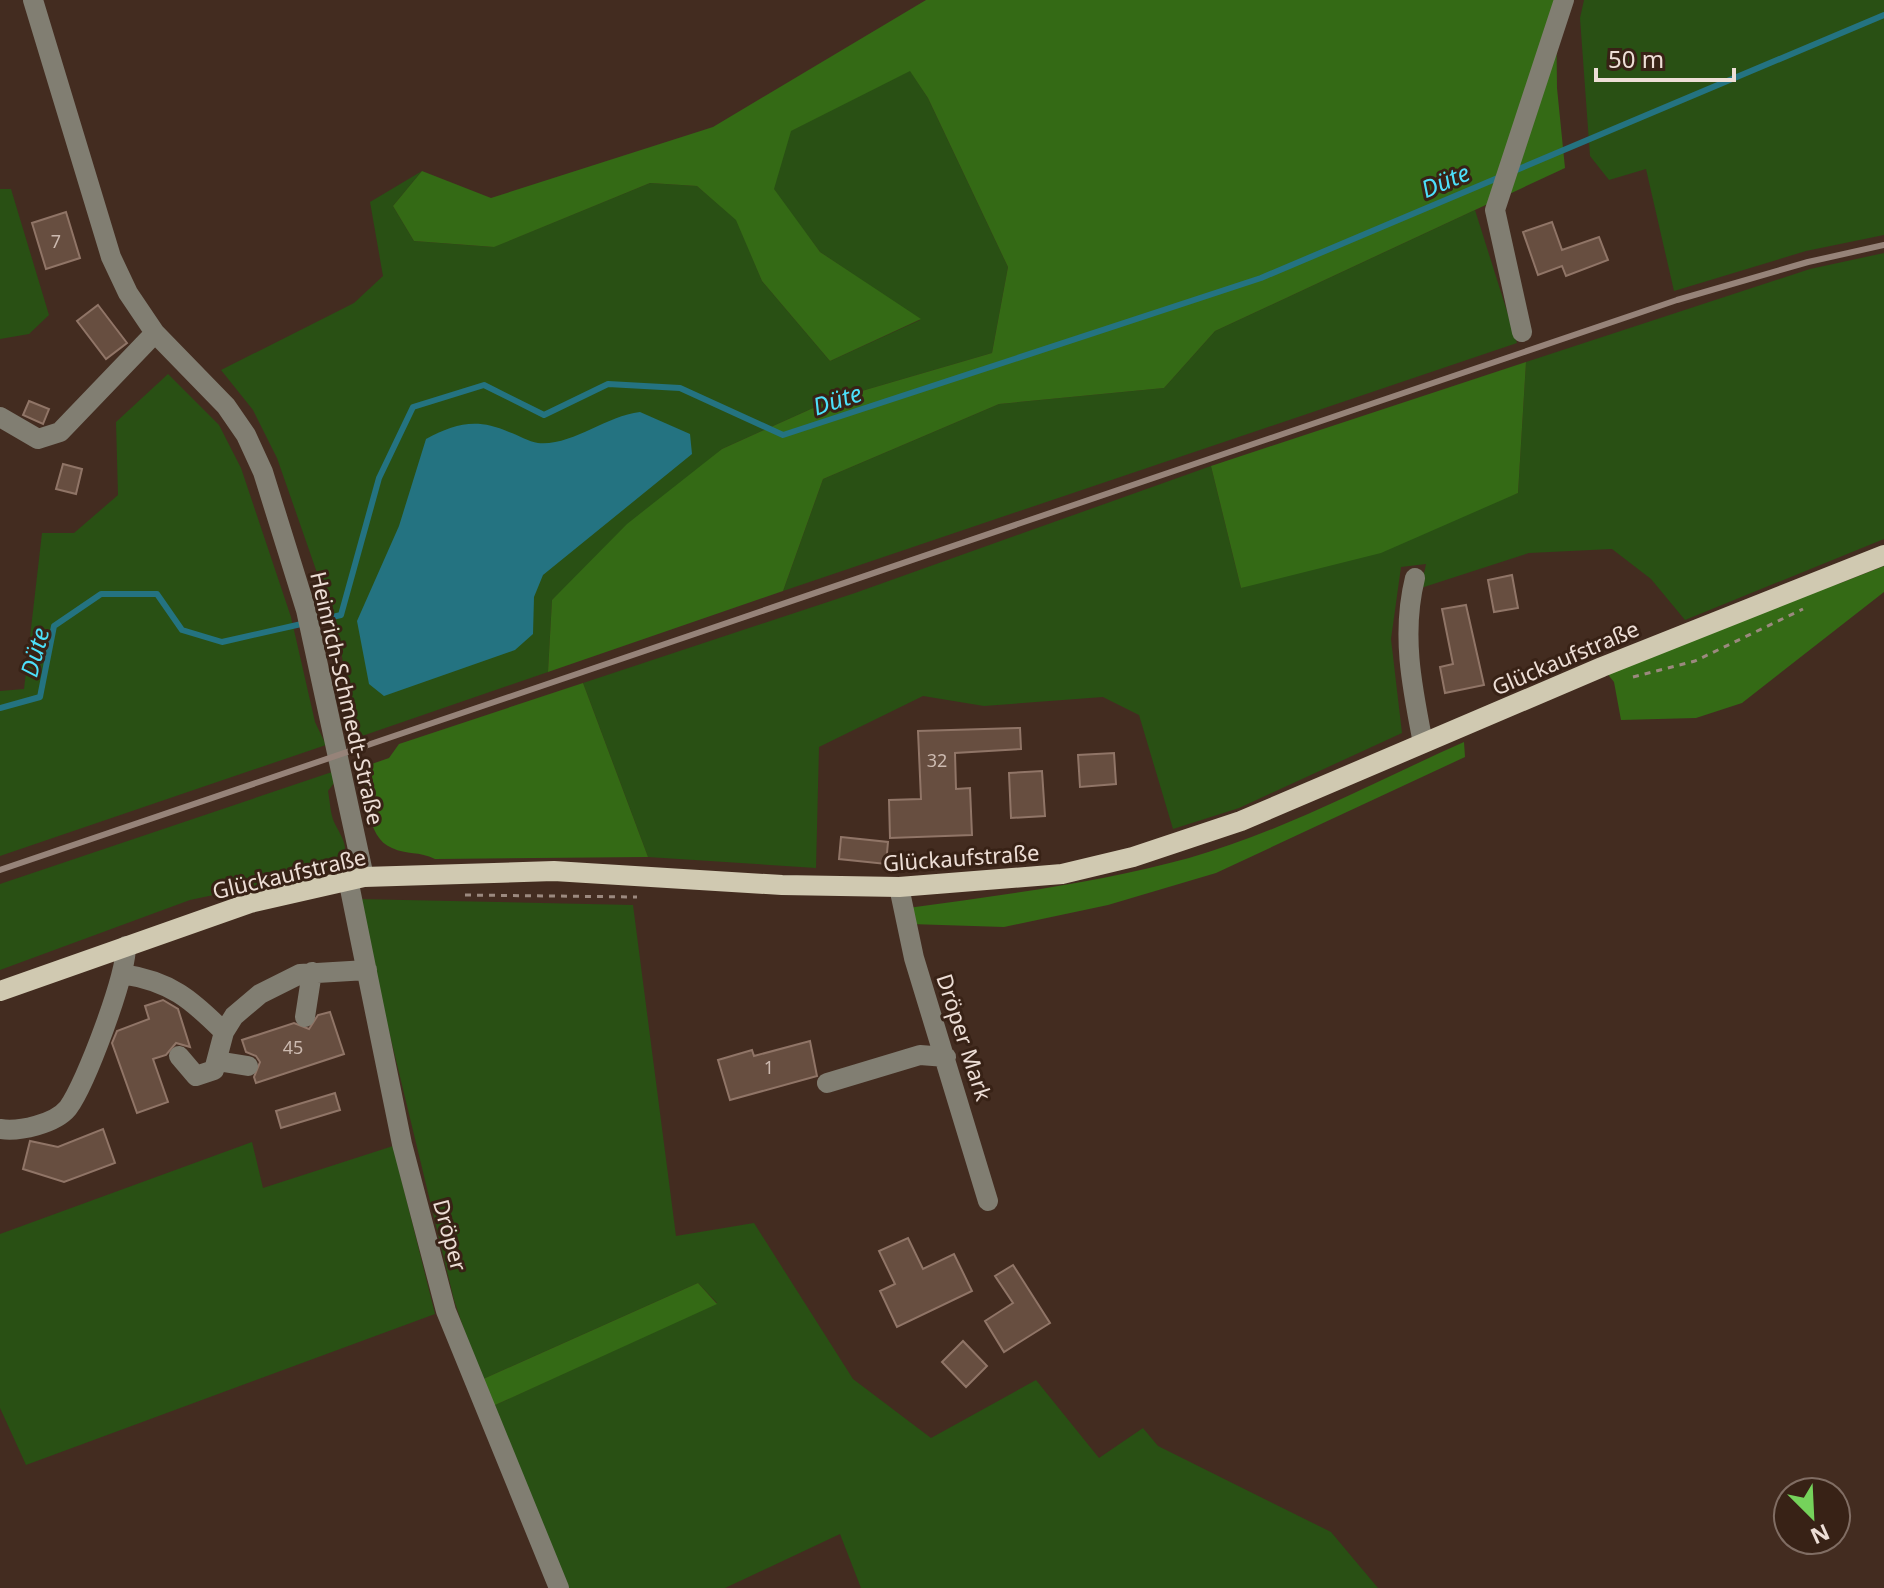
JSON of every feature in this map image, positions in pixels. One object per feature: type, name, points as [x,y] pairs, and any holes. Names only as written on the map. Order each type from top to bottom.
[{"type":"main road","name":"Glückaufstraße","points":[[0,991],[250,903],[356,878],[554,871],[782,885],[899,887],[1062,874],[1133,857],[1241,821],[1602,667],[1884,555]]},
{"type":"street","name":"Heinrich-Schmedt-Straße","points":[[33,0],[111,257],[128,293],[155,333],[226,406],[246,435],[263,472],[314,640],[356,878]]},
{"type":"street","points":[[1522,332],[1495,210],[1564,0]]},
{"type":"street","points":[[0,417],[38,439],[60,432],[155,333]]},
{"type":"street","points":[[1415,578],[1407,608],[1409,670],[1423,743]]},
{"type":"street","name":"Dröper","points":[[356,878],[367,970],[402,1144],[446,1311],[559,1588]]},
{"type":"street","name":"Dröper Mark","points":[[899,887],[908,937],[988,1201]]},
{"type":"street","points":[[0,1129],[21,1132],[67,1110],[102,1032],[122,974],[126,946]]},
{"type":"street","points":[[179,1056],[196,1076],[214,1070],[224,1032],[234,1016],[260,994],[282,980],[312,972],[367,970]]},
{"type":"street","points":[[305,1017],[312,972]]},
{"type":"street","points":[[122,974],[152,978],[192,999],[224,1032]]},
{"type":"street","points":[[827,1083],[920,1055],[946,1057]]},
{"type":"street","points":[[217,1061],[248,1066]]},
{"type":"path","points":[[1628,679],[1695,661],[1791,618],[1814,601]]},
{"type":"path","points":[[460,895],[647,897]]},
{"type":"green space","points":[[926,0],[1556,0],[1557,88],[1565,168],[1215,331],[1164,388],[999,404],[823,479],[783,591],[548,672],[552,600],[627,524],[722,449],[831,400],[992,353],[1008,267],[928,98],[910,71],[791,131],[774,189],[820,252],[921,319],[830,361],[762,281],[736,220],[697,186],[650,183],[494,247],[414,241],[393,206],[422,171],[491,198],[713,127]]},
{"type":"green space","points":[[1584,0],[1884,0],[1884,235],[1806,251],[1674,291],[1646,169],[1609,180],[1590,156],[1580,18]]},
{"type":"green space","points":[[910,70],[928,98],[1008,267],[992,353],[831,400],[722,449],[552,600],[548,672],[362,736],[352,716],[338,633],[277,458],[253,410],[221,370],[354,303],[383,276],[370,202],[422,171],[393,206],[414,241],[493,247],[650,183],[697,186],[737,220],[762,281],[830,361],[920,320],[820,252],[773,190],[790,131]]},
{"type":"green space","points":[[0,189],[11,189],[49,315],[29,334],[0,339]]},
{"type":"green space","points":[[1475,210],[1517,343],[783,591],[823,479],[999,404],[1164,388],[1215,331]]},
{"type":"green space","points":[[1884,253],[1884,539],[1685,620],[1651,579],[1612,549],[1529,553],[1421,588],[1426,564],[1401,567],[1391,639],[1402,733],[1239,808],[1173,829],[1139,715],[1103,697],[984,706],[923,696],[819,747],[816,868],[648,857],[583,683],[855,593],[1211,466],[1241,588],[1518,493],[1526,362],[1810,269]]},
{"type":"green space","points":[[1526,362],[1518,493],[1381,553],[1241,588],[1211,466]]},
{"type":"green space","points":[[168,374],[219,425],[241,468],[291,617],[315,722],[326,745],[0,856],[0,691],[24,689],[42,533],[74,533],[118,495],[116,422]]},
{"type":"green space","points":[[1884,566],[1884,592],[1742,703],[1696,718],[1621,720],[1614,682],[1602,667],[1794,590],[1838,584]]},
{"type":"green space","points":[[583,683],[648,857],[435,859],[403,852],[383,842],[369,813],[363,767],[389,758],[399,744]]},
{"type":"green space","points":[[1464,742],[1465,757],[1216,873],[1108,905],[1004,927],[910,924],[908,908],[1085,881],[1154,867],[1224,847],[1294,820]]},
{"type":"green space","points":[[332,772],[334,783],[328,791],[331,812],[345,853],[331,870],[190,900],[0,970],[0,884]]},
{"type":"green space","points":[[357,899],[633,905],[676,1236],[754,1223],[853,1379],[931,1438],[1036,1380],[1099,1458],[1143,1428],[1158,1446],[1331,1532],[1378,1588],[861,1588],[840,1534],[725,1588],[567,1588],[493,1406],[717,1303],[698,1283],[481,1380],[454,1300]]},
{"type":"green space","points":[[252,1142],[263,1188],[393,1146],[435,1314],[26,1465],[0,1408],[0,1234]]},
{"type":"green space","points":[[698,1283],[717,1304],[493,1406],[481,1380]]},
{"type":"water","points":[[640,412],[690,434],[692,454],[543,575],[534,597],[533,634],[515,650],[384,696],[369,684],[357,621],[399,526],[426,439],[457,426],[477,424],[535,442],[551,443]]},
{"type":"building","points":[[66,212],[80,258],[46,269],[32,223]]},
{"type":"building","points":[[1552,222],[1562,250],[1599,237],[1608,260],[1566,276],[1562,266],[1538,275],[1523,232]]},
{"type":"building","points":[[98,305],[127,343],[106,359],[77,321]]},
{"type":"building","points":[[29,401],[49,409],[43,424],[23,415]]},
{"type":"building","points":[[63,464],[82,469],[76,494],[56,489]]},
{"type":"building","points":[[1512,575],[1518,608],[1494,612],[1488,580]]},
{"type":"building","points":[[1466,605],[1484,685],[1445,693],[1440,667],[1453,664],[1442,609]]},
{"type":"building","points":[[1020,728],[1021,749],[955,753],[956,789],[970,788],[972,835],[890,838],[889,800],[921,799],[918,731]]},
{"type":"building","points":[[1114,753],[1116,784],[1080,787],[1078,755]]},
{"type":"building","points":[[1042,771],[1045,816],[1011,818],[1009,773]]},
{"type":"building","points":[[841,837],[888,842],[886,864],[839,859]]},
{"type":"building","points":[[163,1000],[178,1009],[190,1047],[176,1043],[166,1055],[153,1059],[168,1102],[137,1113],[112,1043],[117,1031],[149,1019],[145,1006]]},
{"type":"building","points":[[330,1012],[344,1054],[256,1083],[254,1077],[260,1062],[256,1056],[246,1052],[242,1040],[294,1023],[309,1029],[318,1015]]},
{"type":"building","points":[[810,1041],[817,1076],[730,1100],[718,1060],[752,1050],[754,1056]]},
{"type":"building","points":[[335,1093],[340,1110],[281,1128],[276,1111]]},
{"type":"building","points":[[103,1129],[115,1163],[64,1182],[23,1169],[30,1141],[58,1147]]},
{"type":"building","points":[[908,1238],[923,1269],[954,1254],[972,1291],[897,1327],[880,1291],[895,1284],[879,1251]]},
{"type":"building","points":[[1013,1265],[1050,1323],[1004,1352],[985,1321],[1013,1303],[995,1276]]},
{"type":"building","points":[[963,1341],[987,1366],[966,1387],[942,1362]]},
{"type":"waterway","name":"Düte","points":[[1514,171],[1884,15]]},
{"type":"waterway","name":"Düte","points":[[0,708],[40,697],[54,626],[101,594],[157,594],[182,630],[222,642],[341,615],[379,478],[413,407],[484,385],[544,415],[608,384],[680,388],[783,435],[1261,278],[1500,177]]},
{"type":"railway","points":[[0,870],[1677,300],[1808,262],[1884,245]]}]
